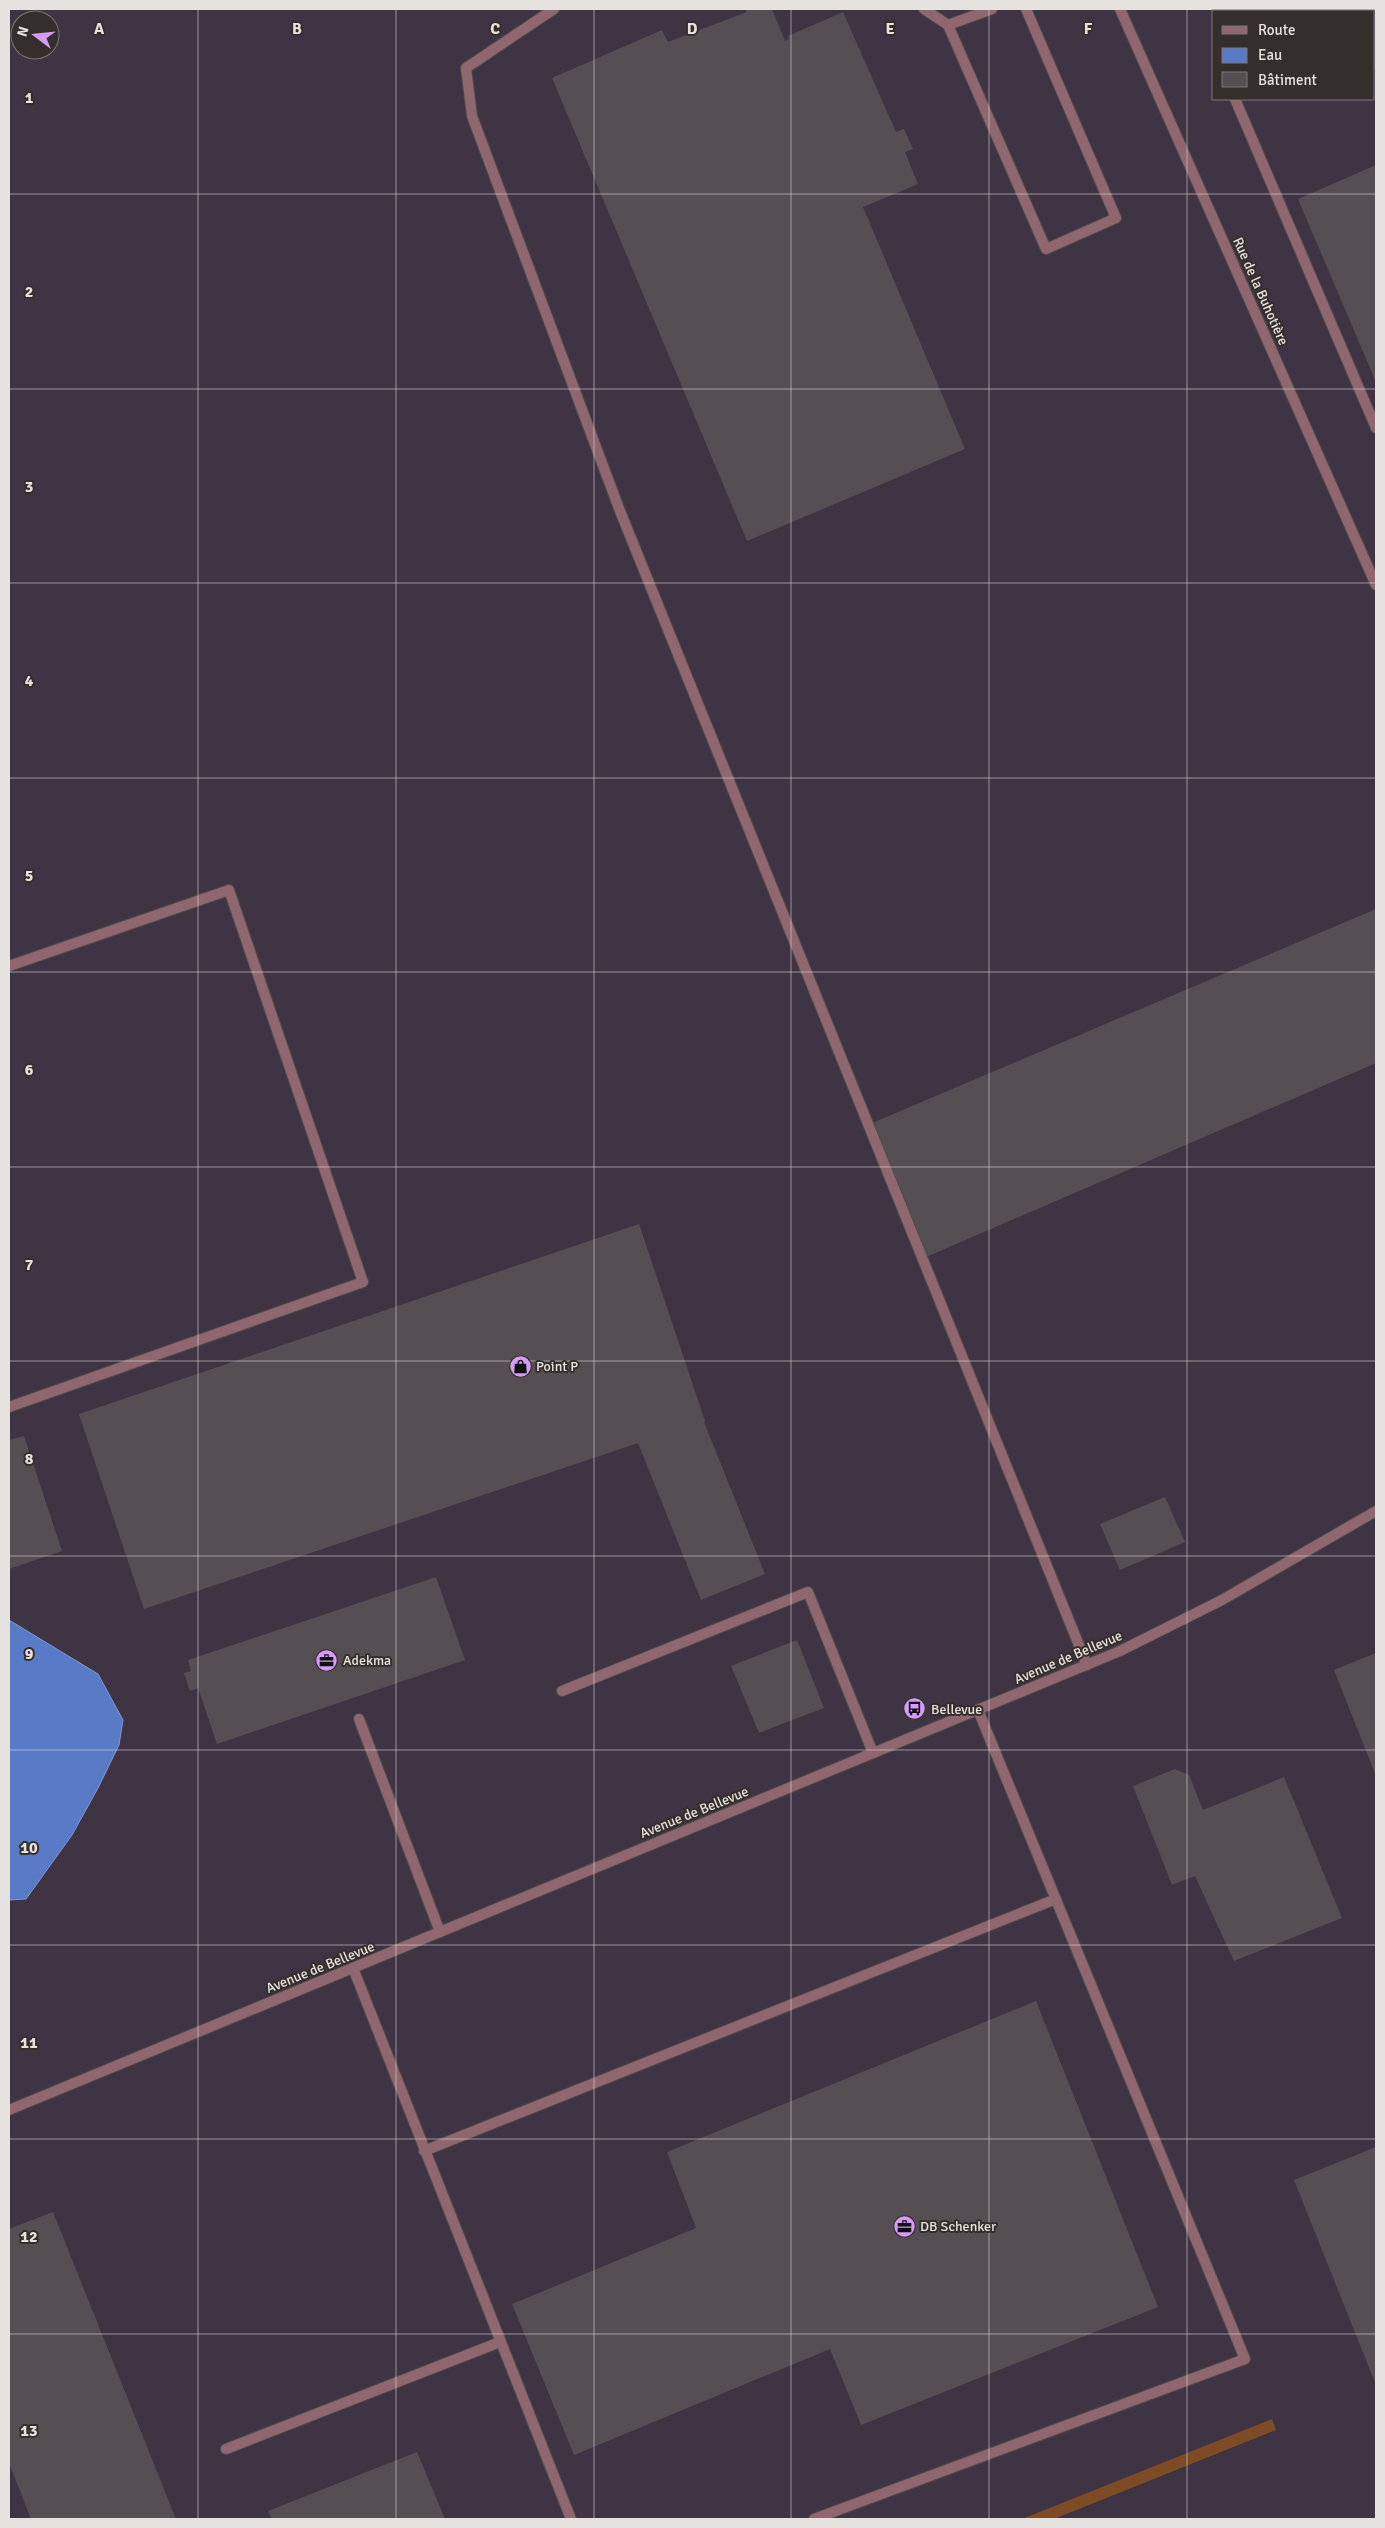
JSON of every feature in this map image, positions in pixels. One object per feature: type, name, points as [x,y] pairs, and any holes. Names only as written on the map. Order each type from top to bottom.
[{"type":"street","points":[[554,9],[466,68],[472,116],[620,511],[1086,1665]]},
{"type":"street","points":[[924,9],[948,25],[1046,249],[1116,218],[1026,9]]},
{"type":"street","points":[[948,25],[992,9]]},
{"type":"street","name":"Rue de la Buhotière","points":[[1120,9],[1376,585]]},
{"type":"street","points":[[1235,100],[1376,428]]},
{"type":"street","points":[[9,966],[229,890],[363,1282],[9,1407]]},
{"type":"street","name":"Avenue de Bellevue","points":[[9,2110],[1120,1651],[1222,1600],[1376,1511]]},
{"type":"street","points":[[562,1692],[808,1592],[873,1753]]},
{"type":"street","points":[[814,2519],[1245,2359],[978,1710]]},
{"type":"street","points":[[359,1718],[440,1932]]},
{"type":"street","points":[[424,2151],[1056,1899]]},
{"type":"street","points":[[353,1968],[571,2519]]},
{"type":"street","points":[[226,2449],[500,2342]]},
{"type":"shaded area","points":[[9,9],[1376,9],[1376,2519],[9,2519]]},
{"type":"shaded area","points":[[1272,2419],[1276,2430],[1054,2519],[1022,2519]]},
{"type":"water","points":[[9,1620],[98,1674],[123,1720],[119,1745],[72,1835],[26,1899],[9,1900]]},
{"type":"building","points":[[745,9],[772,9],[785,41],[789,39],[788,36],[843,12],[896,132],[904,129],[913,149],[905,152],[918,184],[863,207],[965,449],[747,541],[552,78],[662,30],[668,42],[747,12]]},
{"type":"building","points":[[1376,9],[1376,74],[1375,10],[1349,10]]},
{"type":"building","points":[[1376,165],[1376,382],[1298,199]]},
{"type":"building","points":[[1376,909],[1376,1063],[926,1257],[870,1124]]},
{"type":"building","points":[[639,1224],[704,1422],[765,1574],[701,1600],[638,1443],[144,1609],[79,1414]]},
{"type":"building","points":[[24,1436],[62,1551],[9,1569],[9,1440]]},
{"type":"building","points":[[1165,1497],[1185,1542],[1120,1570],[1100,1524]]},
{"type":"building","name":"Adekma","points":[[436,1577],[465,1660],[217,1744],[198,1688],[190,1691],[184,1673],[191,1671],[188,1660]]},
{"type":"building","points":[[797,1640],[824,1708],[759,1733],[731,1666]]},
{"type":"building","points":[[1376,1653],[1376,1776],[1334,1670]]},
{"type":"building","points":[[1175,1769],[1189,1775],[1203,1810],[1284,1777],[1342,1918],[1234,1961],[1195,1876],[1172,1885],[1133,1786]]},
{"type":"building","points":[[1036,2001],[1158,2307],[861,2425],[830,2349],[574,2455],[512,2304],[696,2228],[667,2152]]},
{"type":"building","points":[[1376,2147],[1376,2385],[1294,2180]]},
{"type":"building","points":[[53,2212],[176,2519],[31,2519],[9,2463],[9,2229]]},
{"type":"building","points":[[417,2452],[445,2519],[272,2519],[268,2511]]},
{"type":"place","name":"Point P","points":[[520,1366]]},
{"type":"place","name":"Adekma","points":[[327,1660]]},
{"type":"place","name":"Bellevue","points":[[915,1709]]},
{"type":"place","name":"DB Schenker","points":[[904,2226]]}]
